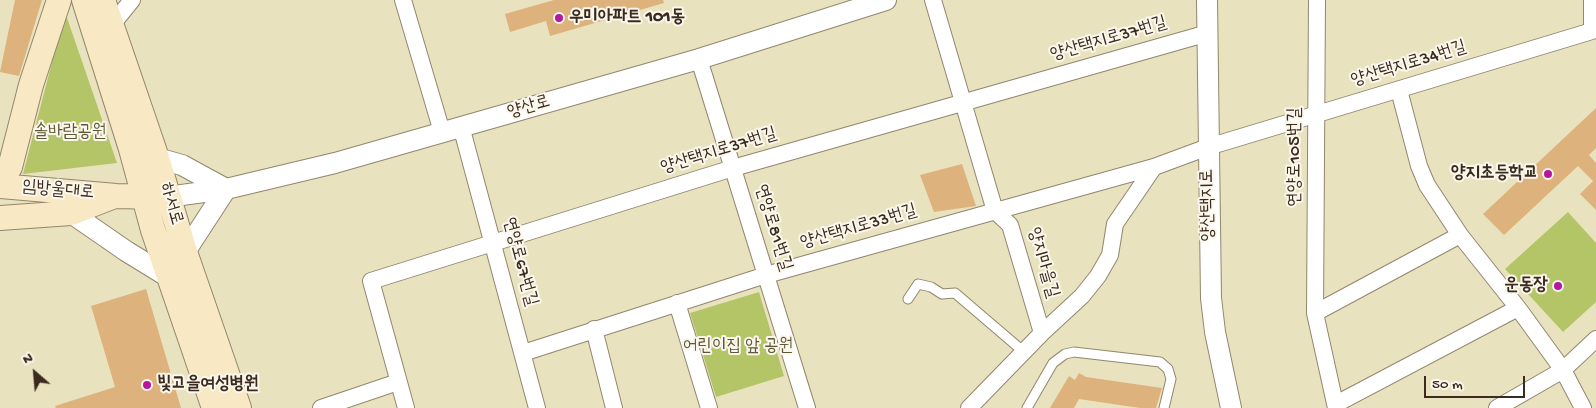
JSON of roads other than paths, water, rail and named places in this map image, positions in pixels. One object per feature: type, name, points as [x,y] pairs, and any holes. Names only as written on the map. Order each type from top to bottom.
[{"type":"main road","points":[[0,185],[10,167],[31,85],[60,0]]},
{"type":"main road","name":"하서로","points":[[84,0],[156,197],[184,252],[240,408]]},
{"type":"main road","name":"하서로","points":[[104,0],[111,26],[157,158],[153,230],[214,408]]},
{"type":"main road","name":"임방울대로","points":[[0,185],[116,196],[156,197]]},
{"type":"main road","name":"임방울대로","points":[[0,218],[71,213],[116,196]]},
{"type":"street","points":[[111,26],[132,0]]},
{"type":"street","name":"연양로67번길","points":[[404,0],[493,243],[538,408]]},
{"type":"street","name":"양산로","points":[[156,197],[226,190],[336,162],[699,60],[886,0]]},
{"type":"street","points":[[933,0],[995,210]]},
{"type":"street","name":"양산택지로","points":[[1207,0],[1211,298],[1214,332],[1231,408]]},
{"type":"street","name":"연양로105번길","points":[[1318,0],[1315,114],[1315,313],[1336,406],[1518,308]]},
{"type":"street","name":"양산택지로34번길","points":[[1208,147],[1592,31],[1592,0]]},
{"type":"street","name":"양산택지로37번길","points":[[406,408],[371,281],[733,168],[1208,33]]},
{"type":"street","name":"연양로81번길","points":[[699,60],[807,408]]},
{"type":"street","points":[[1399,90],[1419,166],[1427,186],[1460,235],[1518,308],[1563,370],[1583,408]]},
{"type":"street","name":"양산택지로33번길","points":[[523,353],[766,275],[1154,167],[1208,147]]},
{"type":"street","points":[[157,158],[182,165],[226,190],[184,252]]},
{"type":"street","name":"양지마을길","points":[[970,408],[1042,333],[1082,296],[1098,276],[1110,255],[1115,224],[1154,167]]},
{"type":"street","name":"양지마을길","points":[[995,210],[1010,225],[1042,333]]},
{"type":"street","points":[[71,213],[170,278]]},
{"type":"street","points":[[1315,313],[1460,235]]},
{"type":"street","points":[[677,303],[709,408]]},
{"type":"street","points":[[594,330],[614,408]]},
{"type":"street","points":[[1497,408],[1563,370],[1596,339]]},
{"type":"street","points":[[321,408],[398,382]]},
{"type":"lane","points":[[908,299],[918,284],[942,294],[955,293],[1024,352]]},
{"type":"lane","points":[[1027,408],[1053,363],[1065,354],[1074,352],[1160,362],[1168,370],[1171,379],[1164,408]]},
{"type":"place","name":"우미아파트 101동","points":[[559,18]]},
{"type":"place","name":"양지초등학교","points":[[1548,174]]},
{"type":"place","name":"운동장","points":[[1558,286]]},
{"type":"place","name":"빛고을여성병원","points":[[147,385]]},
{"type":"park label","name":"솔바람공원","points":[[70,133]]},
{"type":"park label","name":"어린이집 앞 공원","points":[[738,347]]}]
